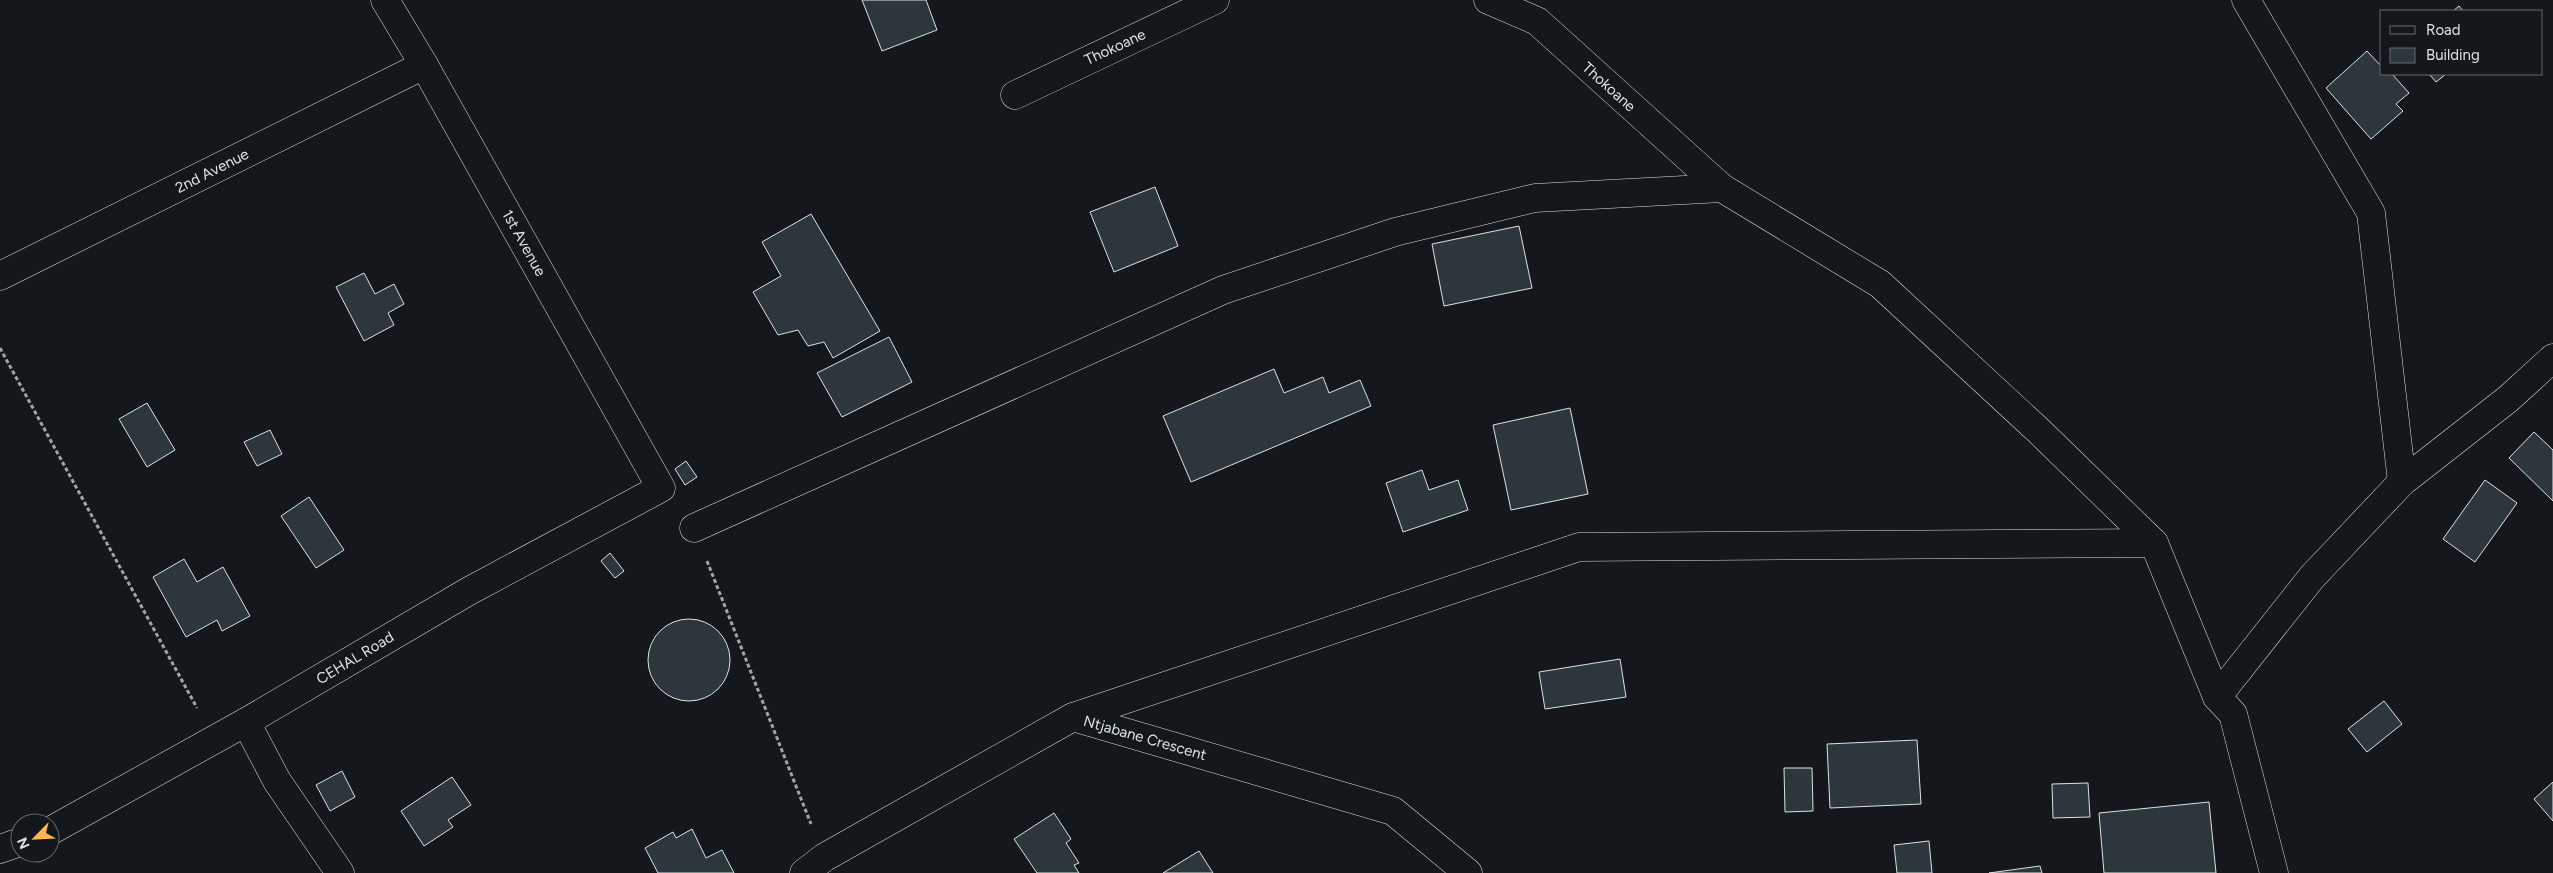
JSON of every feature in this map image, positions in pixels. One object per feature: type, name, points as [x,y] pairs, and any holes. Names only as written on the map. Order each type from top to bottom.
[{"type":"street","name":"1st Avenue","points":[[385,0],[424,65],[661,488]]},
{"type":"street","name":"Thokoane","points":[[1015,95],[1215,0]]},
{"type":"street","name":"Thokoane","points":[[1488,0],[1536,21],[1722,188],[1880,284],[2039,431],[2154,543]]},
{"type":"street","points":[[2246,0],[2371,213],[2402,482]]},
{"type":"street","name":"2nd Avenue","points":[[0,276],[424,65]]},
{"type":"street","points":[[694,528],[1223,290],[1395,232],[1535,198],[1722,188]]},
{"type":"street","points":[[2217,697],[2312,576],[2402,482],[2508,399],[2553,358]]},
{"type":"street","name":"CEHAL Road","points":[[60,825],[246,722],[469,591],[661,488]]},
{"type":"street","points":[[1073,717],[1579,547],[2154,543],[2217,697],[2233,714],[2274,873]]},
{"type":"street","name":"Ntjabane Crescent","points":[[821,868],[1073,717],[1393,811],[1468,873]]},
{"type":"street","points":[[246,722],[277,781],[340,873]]},
{"type":"path","points":[[0,348],[214,739]]},
{"type":"path","points":[[694,528],[821,868]]},
{"type":"building","points":[[862,0],[926,0],[937,30],[882,51]]},
{"type":"building","points":[[2459,6],[2462,10],[2454,10]]},
{"type":"building","points":[[2367,51],[2380,65],[2380,75],[2393,75],[2409,93],[2396,104],[2403,111],[2371,139],[2326,88]]},
{"type":"building","points":[[2430,75],[2445,75],[2436,82]]},
{"type":"building","points":[[1155,187],[1178,246],[1114,272],[1090,212]]},
{"type":"building","points":[[811,214],[880,331],[833,358],[824,342],[808,346],[798,330],[778,335],[753,292],[781,276],[762,242]]},
{"type":"building","points":[[1519,226],[1532,288],[1444,306],[1432,244]]},
{"type":"building","points":[[364,273],[375,294],[394,284],[404,304],[388,313],[394,325],[364,341],[336,287]]},
{"type":"building","points":[[889,337],[912,382],[842,417],[817,373]]},
{"type":"building","points":[[1274,369],[1284,393],[1323,377],[1329,393],[1360,380],[1371,406],[1191,482],[1163,416]]},
{"type":"building","points":[[147,403],[175,450],[147,467],[119,419]]},
{"type":"building","points":[[1570,408],[1588,494],[1511,510],[1493,425]]},
{"type":"building","points":[[270,430],[282,454],[257,466],[244,442]]},
{"type":"building","points":[[2534,432],[2553,450],[2553,501],[2509,458]]},
{"type":"building","points":[[686,461],[697,477],[685,485],[675,469]]},
{"type":"building","points":[[1422,470],[1429,490],[1458,480],[1468,510],[1403,532],[1386,483]]},
{"type":"building","points":[[2485,480],[2517,503],[2475,562],[2443,539]]},
{"type":"building","points":[[309,497],[344,550],[316,568],[281,516]]},
{"type":"building","points":[[610,553],[624,571],[615,578],[601,561]]},
{"type":"building","points":[[184,559],[197,582],[223,567],[250,616],[222,631],[217,620],[186,637],[153,577]]},
{"type":"building","points":[[681,619],[697,619],[712,626],[723,637],[730,652],[727,676],[718,689],[697,701],[681,701],[666,694],[655,683],[648,668],[648,652],[655,637],[666,626]]},
{"type":"building","points":[[1620,659],[1626,697],[1545,709],[1539,672]]},
{"type":"building","points":[[2384,701],[2402,724],[2367,752],[2348,729]]},
{"type":"building","points":[[1917,740],[1921,804],[1830,808],[1827,744]]},
{"type":"building","points":[[1784,768],[1812,768],[1813,811],[1785,812]]},
{"type":"building","points":[[342,771],[355,797],[330,811],[316,785]]},
{"type":"building","points":[[452,777],[471,805],[448,820],[453,827],[424,846],[401,811]]},
{"type":"building","points":[[2553,782],[2553,821],[2534,799]]},
{"type":"building","points":[[2088,783],[2090,817],[2053,818],[2052,784]]},
{"type":"building","points":[[2209,802],[2216,873],[2104,873],[2099,813]]},
{"type":"building","points":[[1054,813],[1071,839],[1066,843],[1079,863],[1074,865],[1079,873],[1037,873],[1014,839]]},
{"type":"building","points":[[692,829],[706,858],[722,850],[734,873],[658,873],[645,848],[673,832],[676,838]]},
{"type":"building","points":[[1929,841],[1932,873],[1897,873],[1894,845]]},
{"type":"building","points":[[1199,851],[1213,873],[1163,873]]},
{"type":"building","points":[[2040,866],[2042,873],[1989,873]]}]
